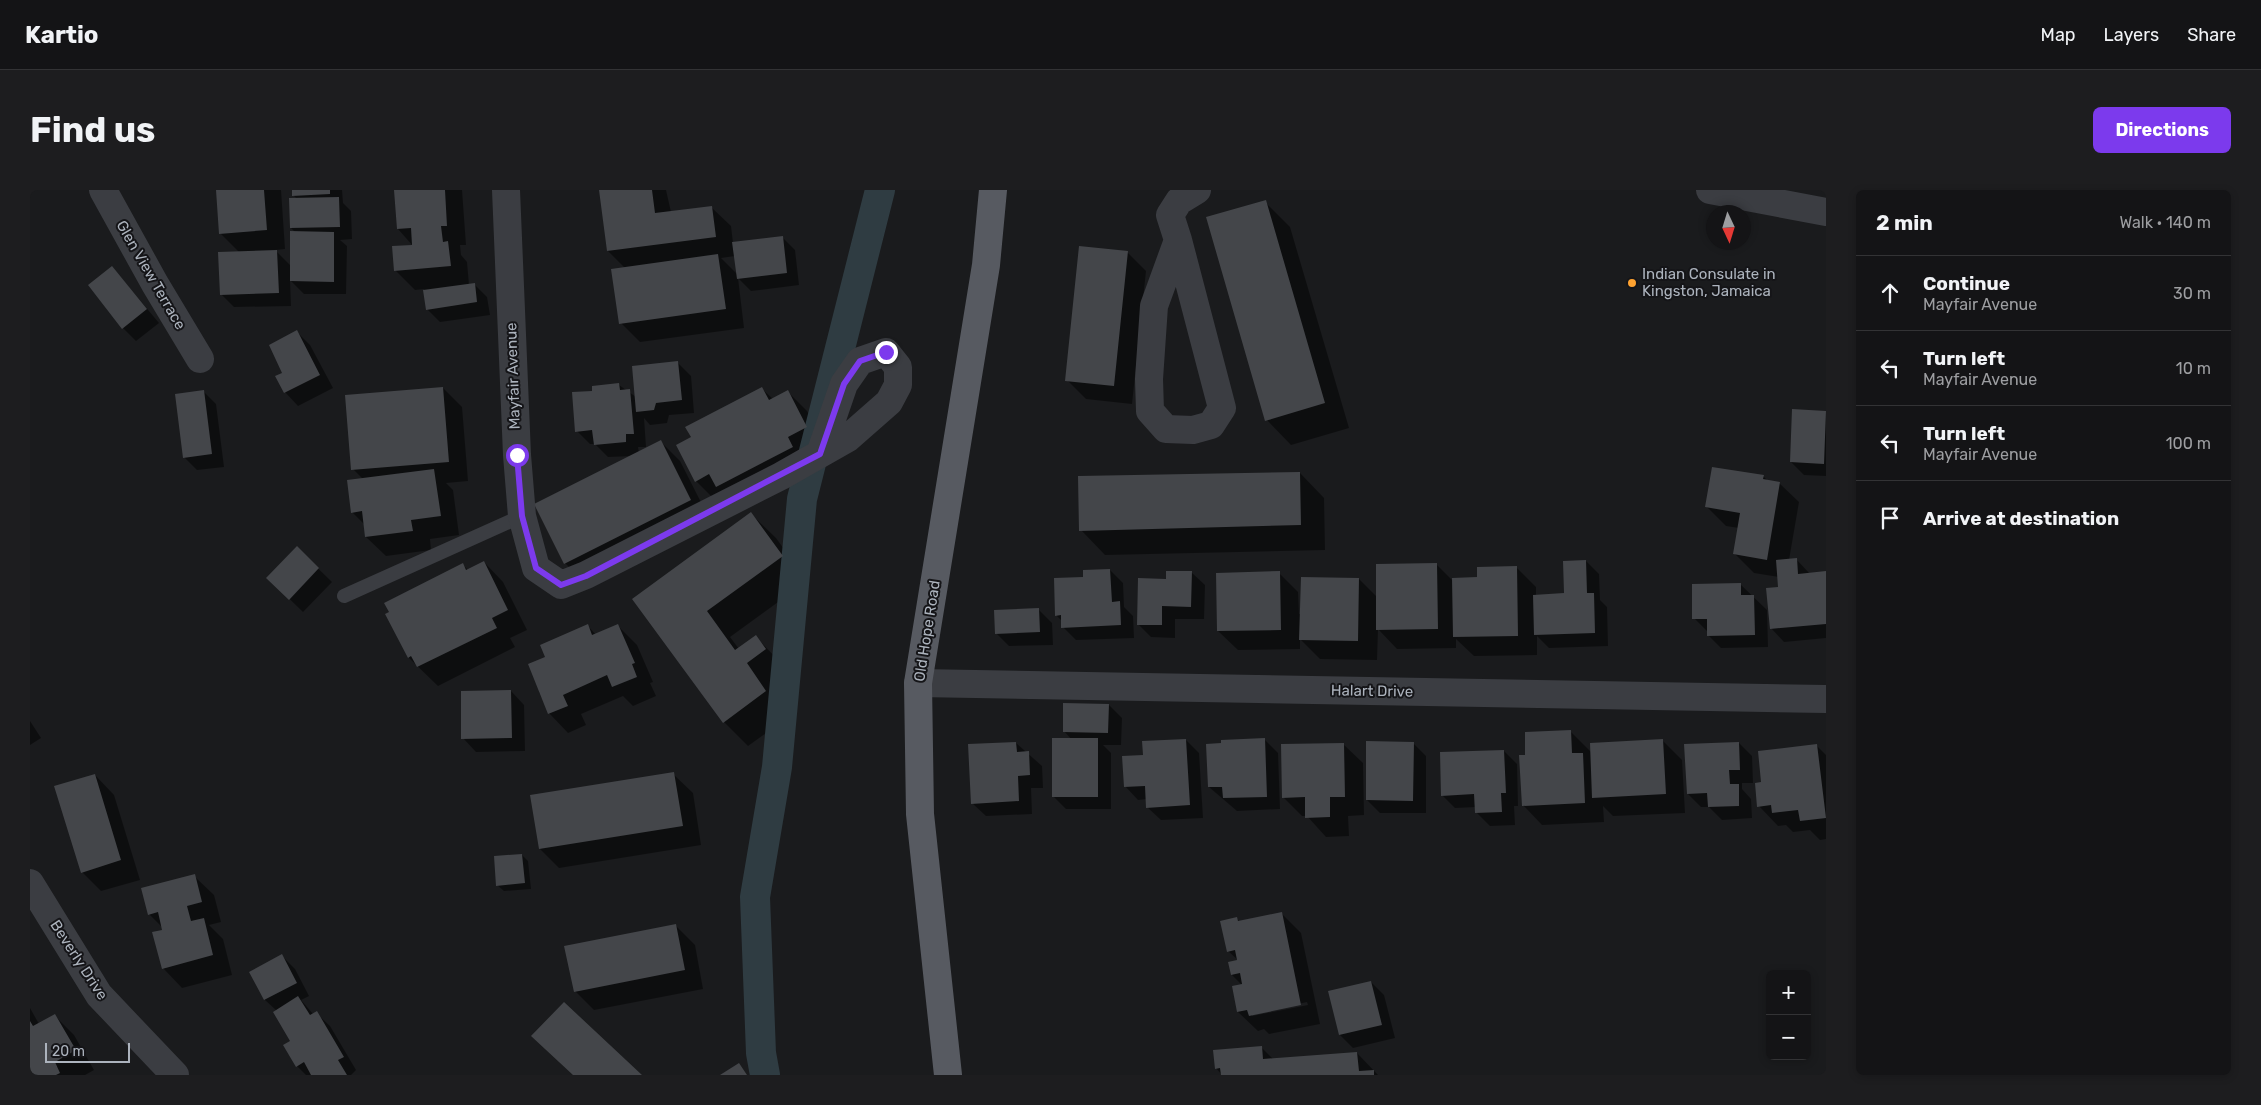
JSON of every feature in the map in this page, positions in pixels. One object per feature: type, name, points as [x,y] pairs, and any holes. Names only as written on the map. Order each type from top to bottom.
[{"type":"main road","name":"Old Hope Road","points":[[948,1075],[920,814],[918,682],[986,265],[993,190]]},
{"type":"street","name":"Glen View Terrace","points":[[103,190],[155,284],[200,358]]},
{"type":"street","name":"Mayfair Avenue","points":[[506,190],[517,455],[522,516],[536,568],[561,585],[586,576],[820,454]]},
{"type":"street","points":[[1178,240],[1154,306],[1149,380],[1150,412],[1166,429],[1193,430],[1211,425],[1222,408],[1178,240],[1170,215],[1179,201],[1197,190]]},
{"type":"street","points":[[1710,190],[1826,212]]},
{"type":"street","name":"Halart Drive","points":[[918,682],[1826,699]]},
{"type":"street","name":"Beverly Drive","points":[[30,883],[99,995],[176,1075]]},
{"type":"lane","points":[[344,596],[522,516]]},
{"type":"building","points":[[216,190],[264,190],[267,230],[219,234]]},
{"type":"building","points":[[292,190],[330,190],[330,194],[292,196]]},
{"type":"building","points":[[394,190],[445,190],[447,226],[441,226],[443,242],[448,241],[451,266],[394,271],[392,246],[412,245],[411,228],[397,229]]},
{"type":"building","points":[[599,190],[652,190],[655,213],[712,206],[716,237],[607,251]]},
{"type":"building","points":[[339,197],[340,227],[290,228],[289,198]]},
{"type":"building","points":[[1266,200],[1325,403],[1265,421],[1206,217]]},
{"type":"building","points":[[290,231],[334,232],[334,282],[290,281]]},
{"type":"building","points":[[783,236],[787,273],[737,279],[732,242]]},
{"type":"building","points":[[1079,246],[1128,251],[1114,386],[1065,381]]},
{"type":"building","points":[[277,250],[279,293],[220,295],[218,252]]},
{"type":"building","points":[[718,254],[726,309],[619,324],[611,269]]},
{"type":"building","points":[[112,266],[147,309],[122,329],[88,285]]},
{"type":"building","points":[[475,283],[477,302],[426,310],[423,290]]},
{"type":"building","points":[[297,330],[320,375],[284,393],[275,376],[282,373],[269,345]]},
{"type":"building","points":[[678,361],[682,400],[656,403],[654,410],[636,412],[632,366]]},
{"type":"building","points":[[619,383],[620,390],[630,389],[634,434],[626,434],[626,442],[594,445],[592,430],[575,432],[572,392],[592,391],[592,386]]},
{"type":"building","points":[[443,387],[449,462],[351,470],[345,395]]},
{"type":"building","points":[[762,387],[769,400],[788,390],[807,427],[788,437],[793,447],[716,487],[709,474],[695,482],[676,445],[691,437],[685,427]]},
{"type":"building","points":[[204,390],[212,454],[183,458],[175,394]]},
{"type":"building","points":[[1792,409],[1826,411],[1824,464],[1790,462]]},
{"type":"building","points":[[661,440],[691,500],[564,564],[534,504]]},
{"type":"building","points":[[1712,467],[1764,475],[1763,479],[1780,482],[1767,560],[1733,554],[1740,513],[1705,507]]},
{"type":"building","points":[[434,469],[441,516],[411,520],[413,531],[365,537],[362,511],[351,513],[347,480]]},
{"type":"building","points":[[1300,472],[1301,525],[1079,531],[1078,476]]},
{"type":"building","points":[[751,512],[783,556],[707,611],[735,650],[756,635],[766,649],[747,663],[766,691],[723,723],[632,599]]},
{"type":"building","points":[[297,546],[319,568],[289,600],[266,578]]},
{"type":"building","points":[[1797,558],[1798,574],[1826,571],[1826,624],[1770,629],[1766,588],[1778,587],[1776,560]]},
{"type":"building","points":[[1586,560],[1587,593],[1594,593],[1595,633],[1534,635],[1533,595],[1564,593],[1563,561]]},
{"type":"building","points":[[484,561],[508,610],[492,618],[497,628],[417,667],[411,656],[408,658],[385,614],[389,612],[384,603],[463,563],[466,570]]},
{"type":"building","points":[[1437,563],[1438,629],[1376,630],[1376,564]]},
{"type":"building","points":[[1517,566],[1518,636],[1453,637],[1452,578],[1477,577],[1477,567]]},
{"type":"building","points":[[1110,569],[1112,602],[1120,601],[1121,625],[1061,628],[1061,615],[1055,616],[1054,578],[1083,577],[1083,570]]},
{"type":"building","points":[[1166,571],[1192,571],[1191,607],[1162,606],[1162,625],[1137,625],[1138,578],[1166,579]]},
{"type":"building","points":[[1280,571],[1281,630],[1217,631],[1216,573]]},
{"type":"building","points":[[1301,577],[1359,578],[1358,641],[1299,640]]},
{"type":"building","points":[[1741,583],[1741,595],[1754,595],[1755,635],[1707,636],[1707,619],[1692,619],[1692,584]]},
{"type":"building","points":[[1039,608],[1040,632],[995,634],[994,610]]},
{"type":"building","points":[[588,624],[592,635],[618,624],[635,663],[632,664],[637,677],[612,687],[607,675],[563,695],[568,706],[548,714],[528,664],[545,657],[540,645]]},
{"type":"building","points":[[511,690],[512,738],[461,739],[461,691]]},
{"type":"building","points":[[1063,703],[1109,704],[1108,733],[1063,732]]},
{"type":"building","points":[[1571,730],[1572,753],[1583,753],[1585,803],[1522,806],[1519,755],[1525,755],[1525,732]]},
{"type":"building","points":[[1052,738],[1098,738],[1098,797],[1052,797]]},
{"type":"building","points":[[1265,738],[1267,797],[1223,798],[1222,787],[1208,787],[1206,744],[1221,743],[1221,740]]},
{"type":"building","points":[[1186,739],[1190,805],[1146,808],[1145,786],[1124,787],[1122,756],[1143,755],[1142,741]]},
{"type":"building","points":[[1663,739],[1666,794],[1592,798],[1590,743]]},
{"type":"building","points":[[1366,741],[1414,742],[1413,801],[1366,800]]},
{"type":"building","points":[[1016,742],[1017,752],[1029,751],[1030,775],[1018,776],[1019,801],[971,804],[968,744]]},
{"type":"building","points":[[1739,742],[1740,770],[1729,770],[1730,784],[1739,784],[1739,806],[1708,807],[1707,793],[1687,794],[1684,744]]},
{"type":"building","points":[[1344,743],[1345,797],[1330,797],[1330,817],[1305,818],[1305,797],[1282,798],[1281,744]]},
{"type":"building","points":[[1817,744],[1826,818],[1800,821],[1798,810],[1772,813],[1771,805],[1757,807],[1755,783],[1761,782],[1758,751]]},
{"type":"building","points":[[1504,750],[1506,793],[1501,793],[1502,812],[1475,813],[1474,794],[1441,796],[1440,752]]},
{"type":"building","points":[[674,772],[683,826],[539,849],[530,795]]},
{"type":"building","points":[[95,774],[121,860],[81,873],[54,786]]},
{"type":"building","points":[[522,854],[525,883],[496,886],[494,856]]},
{"type":"building","points":[[195,874],[202,902],[187,906],[191,921],[204,918],[213,955],[162,969],[152,932],[162,930],[158,912],[148,915],[141,888]]},
{"type":"building","points":[[1282,912],[1301,1005],[1249,1016],[1247,1010],[1237,1012],[1232,986],[1242,984],[1240,973],[1231,975],[1228,962],[1237,960],[1235,950],[1227,952],[1220,921],[1237,917],[1238,921]]},
{"type":"building","points":[[676,924],[685,970],[574,992],[564,946]]},
{"type":"building","points":[[282,954],[297,983],[264,1000],[249,972]]},
{"type":"building","points":[[1371,981],[1382,1025],[1339,1035],[1328,991]]},
{"type":"building","points":[[298,996],[310,1015],[317,1011],[344,1057],[338,1060],[347,1075],[311,1075],[304,1062],[296,1067],[283,1045],[290,1041],[273,1012]]},
{"type":"building","points":[[564,1002],[642,1075],[573,1075],[531,1036]]},
{"type":"building","points":[[55,1014],[76,1050],[55,1062],[60,1073],[56,1075],[30,1075],[30,1021],[33,1026]]},
{"type":"building","points":[[1262,1046],[1263,1059],[1357,1052],[1359,1071],[1374,1070],[1374,1075],[1221,1075],[1220,1068],[1215,1069],[1213,1050]]},
{"type":"building","points":[[739,1063],[747,1075],[720,1075]]},
{"type":"waterway","points":[[765,1075],[761,1053],[755,897],[777,767],[802,499],[880,190]]},
{"type":"place","name":"Indian Consulate in Kingston, Jamaica","points":[[1632,283]]},
{"type":"route","points":[[517,455],[522,516],[536,568],[561,585],[586,576],[820,454],[844,384],[860,361],[886,352]]}]
